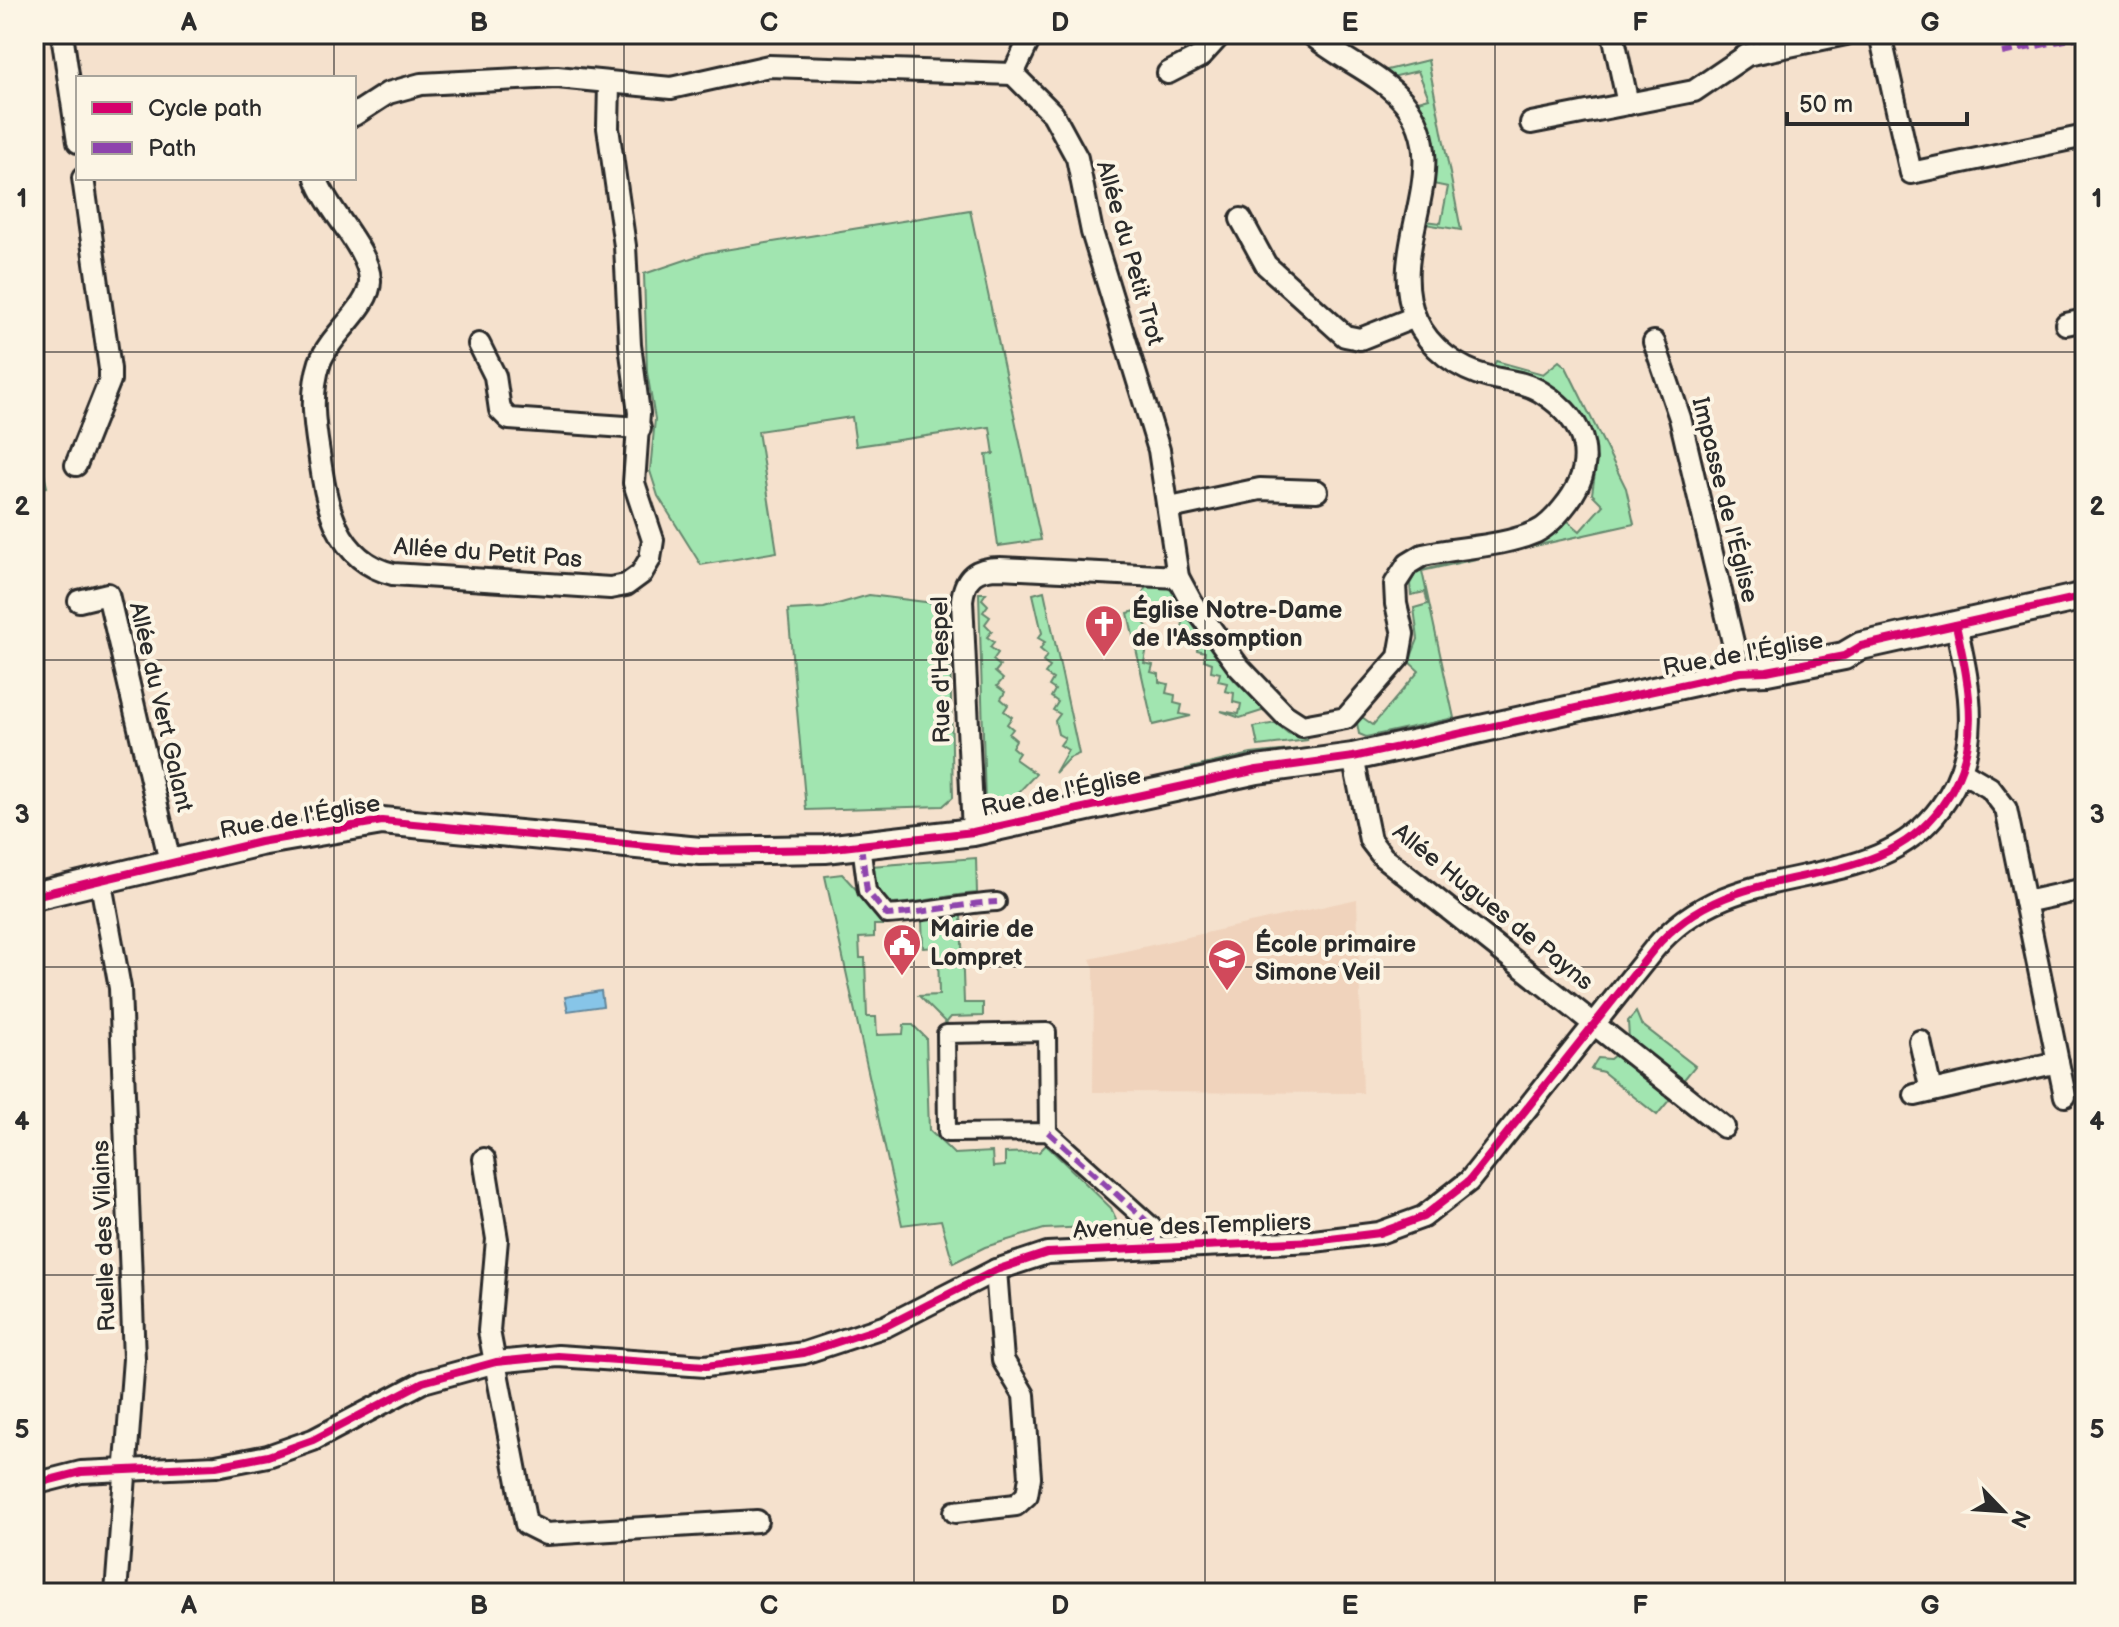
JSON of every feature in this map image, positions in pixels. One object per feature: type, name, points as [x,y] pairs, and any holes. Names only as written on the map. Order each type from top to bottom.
[{"type":"street","points":[[62,34],[76,128]]},
{"type":"street","points":[[356,114],[388,93],[421,84],[557,77],[609,84],[687,86],[769,66],[1013,74],[1032,34]]},
{"type":"street","points":[[1168,73],[1201,56],[1221,34]]},
{"type":"street","points":[[1311,34],[1389,88],[1417,121],[1425,154],[1408,278],[1415,317],[1432,342],[1458,364],[1480,375],[1536,389],[1553,400],[1581,438],[1586,460],[1585,476],[1553,520],[1536,532],[1423,555],[1408,564],[1398,577],[1394,594],[1403,634],[1399,657],[1360,705],[1339,722],[1348,758]]},
{"type":"street","points":[[1613,34],[1628,104]]},
{"type":"street","points":[[1531,123],[1694,91],[1747,55],[1846,34]]},
{"type":"street","points":[[1880,34],[1911,173],[2085,136]]},
{"type":"street","name":"Allée du Petit Trot","points":[[1013,74],[1053,114],[1077,158],[1092,232],[1153,428],[1170,508],[1178,577],[1192,603],[1238,666],[1285,715],[1310,727],[1339,722]]},
{"type":"street","name":"Allée du Petit Pas","points":[[317,180],[370,273],[371,284],[365,300],[327,347],[317,375],[313,403],[329,511],[346,543],[364,561],[381,571],[408,576],[610,588],[626,585],[647,567],[652,550],[651,531],[634,483],[640,428],[630,345],[625,246],[608,128],[609,84]]},
{"type":"street","points":[[76,465],[110,380],[83,180]]},
{"type":"street","points":[[1241,219],[1266,265],[1345,336],[1360,339],[1415,317]]},
{"type":"street","name":"Impasse de l'Église","points":[[1654,342],[1680,418],[1740,672]]},
{"type":"street","points":[[479,344],[495,376],[500,410],[509,419],[640,428]]},
{"type":"street","points":[[1170,508],[1260,489],[1317,491]]},
{"type":"street","name":"Rue d'Hespel","points":[[973,832],[963,590],[970,576],[987,568],[1178,577]]},
{"type":"street","name":"Allée du Vert Galant","points":[[79,601],[108,594],[170,862]]},
{"type":"street","name":"Rue de l'Église","points":[[34,896],[310,831],[390,821],[700,851],[764,852],[973,832],[1257,770],[1348,758],[1740,672],[1767,671],[1844,656],[1858,647],[2085,596]]},
{"type":"street","name":"Avenue des Templiers","points":[[34,1484],[73,1473],[216,1466],[276,1453],[313,1440],[423,1382],[496,1362],[558,1356],[706,1366],[784,1357],[838,1344],[886,1326],[996,1270],[1047,1253],[1332,1240],[1408,1225],[1437,1208],[1469,1181],[1665,936],[1685,919],[1708,903],[1746,888],[1867,861],[1902,846],[1939,810],[1961,771],[1969,742],[1972,699],[1956,625]]},
{"type":"street","name":"Allée Hugues de Payns","points":[[1348,758],[1375,848],[1724,1127]]},
{"type":"street","points":[[1961,771],[1990,788],[2002,802],[2065,1096]]},
{"type":"street","points":[[861,845],[867,891],[887,915],[929,912],[954,904],[997,902]]},
{"type":"street","name":"Ruelle des Vilains","points":[[100,878],[116,955],[121,1004],[135,1378],[116,1593]]},
{"type":"street","points":[[2025,902],[2085,889]]},
{"type":"street","points":[[1048,1132],[1047,1032],[946,1034],[947,1133],[1048,1132],[1153,1227],[1153,1246]]},
{"type":"street","points":[[1920,1041],[1923,1093],[2058,1062]]},
{"type":"street","points":[[484,1159],[497,1239],[489,1314],[516,1462],[521,1511],[531,1528],[546,1534],[757,1521]]},
{"type":"street","points":[[955,1512],[1016,1505],[1027,1495],[1030,1485],[1024,1395],[1003,1360],[996,1270]]},
{"type":"shaded area","name":"École primaire Simone Veil","points":[[1357,899],[1363,1093],[1093,1092],[1094,968],[1090,959]]},
{"type":"green space","points":[[1428,60],[1461,230],[1425,224],[1425,221],[1441,223],[1448,187],[1433,184],[1435,152],[1415,102],[1429,98],[1418,71],[1392,77],[1383,71]]},
{"type":"green space","points":[[970,210],[1041,540],[998,546],[986,455],[994,454],[990,427],[856,446],[852,417],[758,431],[777,552],[701,565],[658,496],[650,471],[655,419],[647,372],[644,274],[706,253]]},
{"type":"green space","points":[[1496,361],[1543,374],[1559,361],[1566,367],[1626,488],[1634,524],[1422,571],[1454,718],[1366,737],[1359,734],[1357,723],[1362,717],[1373,725],[1419,671],[1409,662],[1418,639],[1414,608],[1428,604],[1425,592],[1411,595],[1410,584],[1416,572],[1542,540],[1568,521],[1580,531],[1603,505],[1592,494],[1597,459],[1580,418],[1492,369]]},
{"type":"green space","points":[[34,429],[47,487],[34,490]]},
{"type":"green space","points":[[1146,585],[1165,586],[1172,591],[1234,680],[1265,710],[1240,718],[1221,711],[1239,714],[1241,704],[1233,702],[1234,693],[1225,691],[1227,683],[1218,681],[1220,673],[1211,671],[1212,663],[1204,660],[1205,652],[1197,650],[1199,642],[1189,639],[1190,631],[1182,630],[1183,621],[1174,619],[1175,611],[1151,609],[1142,597]]},
{"type":"green space","points":[[1044,591],[1079,754],[1069,758],[1055,773],[1068,750],[1060,745],[1065,738],[1058,734],[1055,721],[1060,714],[1053,710],[1058,702],[1051,697],[1055,690],[1049,686],[1053,679],[1045,674],[1050,667],[1043,662],[1047,655],[1040,649],[1045,642],[1038,638],[1042,633],[1033,594]]},
{"type":"green space","points":[[979,593],[986,593],[982,599],[988,605],[983,612],[990,617],[985,624],[992,631],[987,637],[994,642],[990,647],[998,653],[993,660],[1000,666],[995,672],[1003,679],[997,686],[1005,692],[1001,699],[1008,705],[1004,711],[1012,717],[1007,724],[1013,729],[1009,734],[1016,740],[1012,747],[1019,753],[1015,759],[1036,774],[1015,796],[985,803]]},
{"type":"green space","points":[[869,595],[949,605],[953,797],[943,806],[806,810],[788,610],[824,608]]},
{"type":"green space","points":[[1136,611],[1150,631],[1144,663],[1153,665],[1151,672],[1159,674],[1159,682],[1168,684],[1166,693],[1175,695],[1174,703],[1182,705],[1180,714],[1191,716],[1153,725],[1128,613]]},
{"type":"green space","points":[[1276,723],[1288,733],[1308,740],[1258,746],[1254,727]]},
{"type":"green space","points":[[1308,748],[1310,753],[1187,774],[1186,769],[1251,754]]},
{"type":"green space","points":[[1144,778],[1145,783],[1069,800],[1068,795]]},
{"type":"green space","points":[[976,858],[977,893],[887,904],[872,889],[871,866]]},
{"type":"green space","points":[[842,874],[886,922],[886,925],[874,925],[874,937],[859,938],[860,958],[865,958],[867,1017],[876,1017],[877,1035],[903,1034],[904,1025],[913,1025],[926,1038],[929,1130],[954,1154],[992,1152],[993,1167],[1005,1166],[1005,1153],[1039,1152],[1046,1145],[1111,1208],[1116,1219],[1113,1226],[1044,1229],[985,1247],[953,1263],[941,1220],[902,1225],[825,876]]},
{"type":"green space","points":[[941,914],[961,914],[964,1003],[983,1003],[983,1016],[951,1017],[946,1023],[919,996],[939,995],[938,947],[923,948],[922,920]]},
{"type":"green space","points":[[1636,1012],[1641,1024],[1695,1066],[1682,1082],[1629,1039],[1628,1021]]},
{"type":"green space","points":[[1616,1054],[1671,1098],[1657,1115],[1603,1072],[1591,1069],[1598,1058],[1610,1059]]},
{"type":"water","points":[[601,991],[603,1006],[568,1011],[565,997]]},
{"type":"marked path","points":[[2002,53],[2085,36]]},
{"type":"marked path","points":[[861,845],[867,891],[887,915],[997,902]]},
{"type":"marked path","points":[[1048,1132],[1153,1227],[1153,1246]]},
{"type":"cycle path","points":[[34,896],[260,842],[382,821],[700,851],[825,849],[973,832],[1257,770],[1353,757],[1740,672],[1767,671],[1844,656],[1861,646],[2085,596]]},
{"type":"cycle path","points":[[34,1484],[81,1472],[216,1466],[268,1456],[313,1440],[423,1382],[496,1362],[558,1356],[706,1366],[804,1353],[886,1326],[996,1270],[1047,1253],[1314,1241],[1379,1233],[1423,1217],[1469,1181],[1654,949],[1687,918],[1724,898],[1763,885],[1841,868],[1878,856],[1912,837],[1941,807],[1955,785],[1963,763],[1970,718],[1966,672],[1956,625]]},
{"type":"place","name":"Église Notre-Dame de l'Assomption","points":[[1104,658]]},
{"type":"place","name":"Mairie de Lompret","points":[[902,977]]},
{"type":"place","name":"École primaire Simone Veil","points":[[1227,992]]}]
